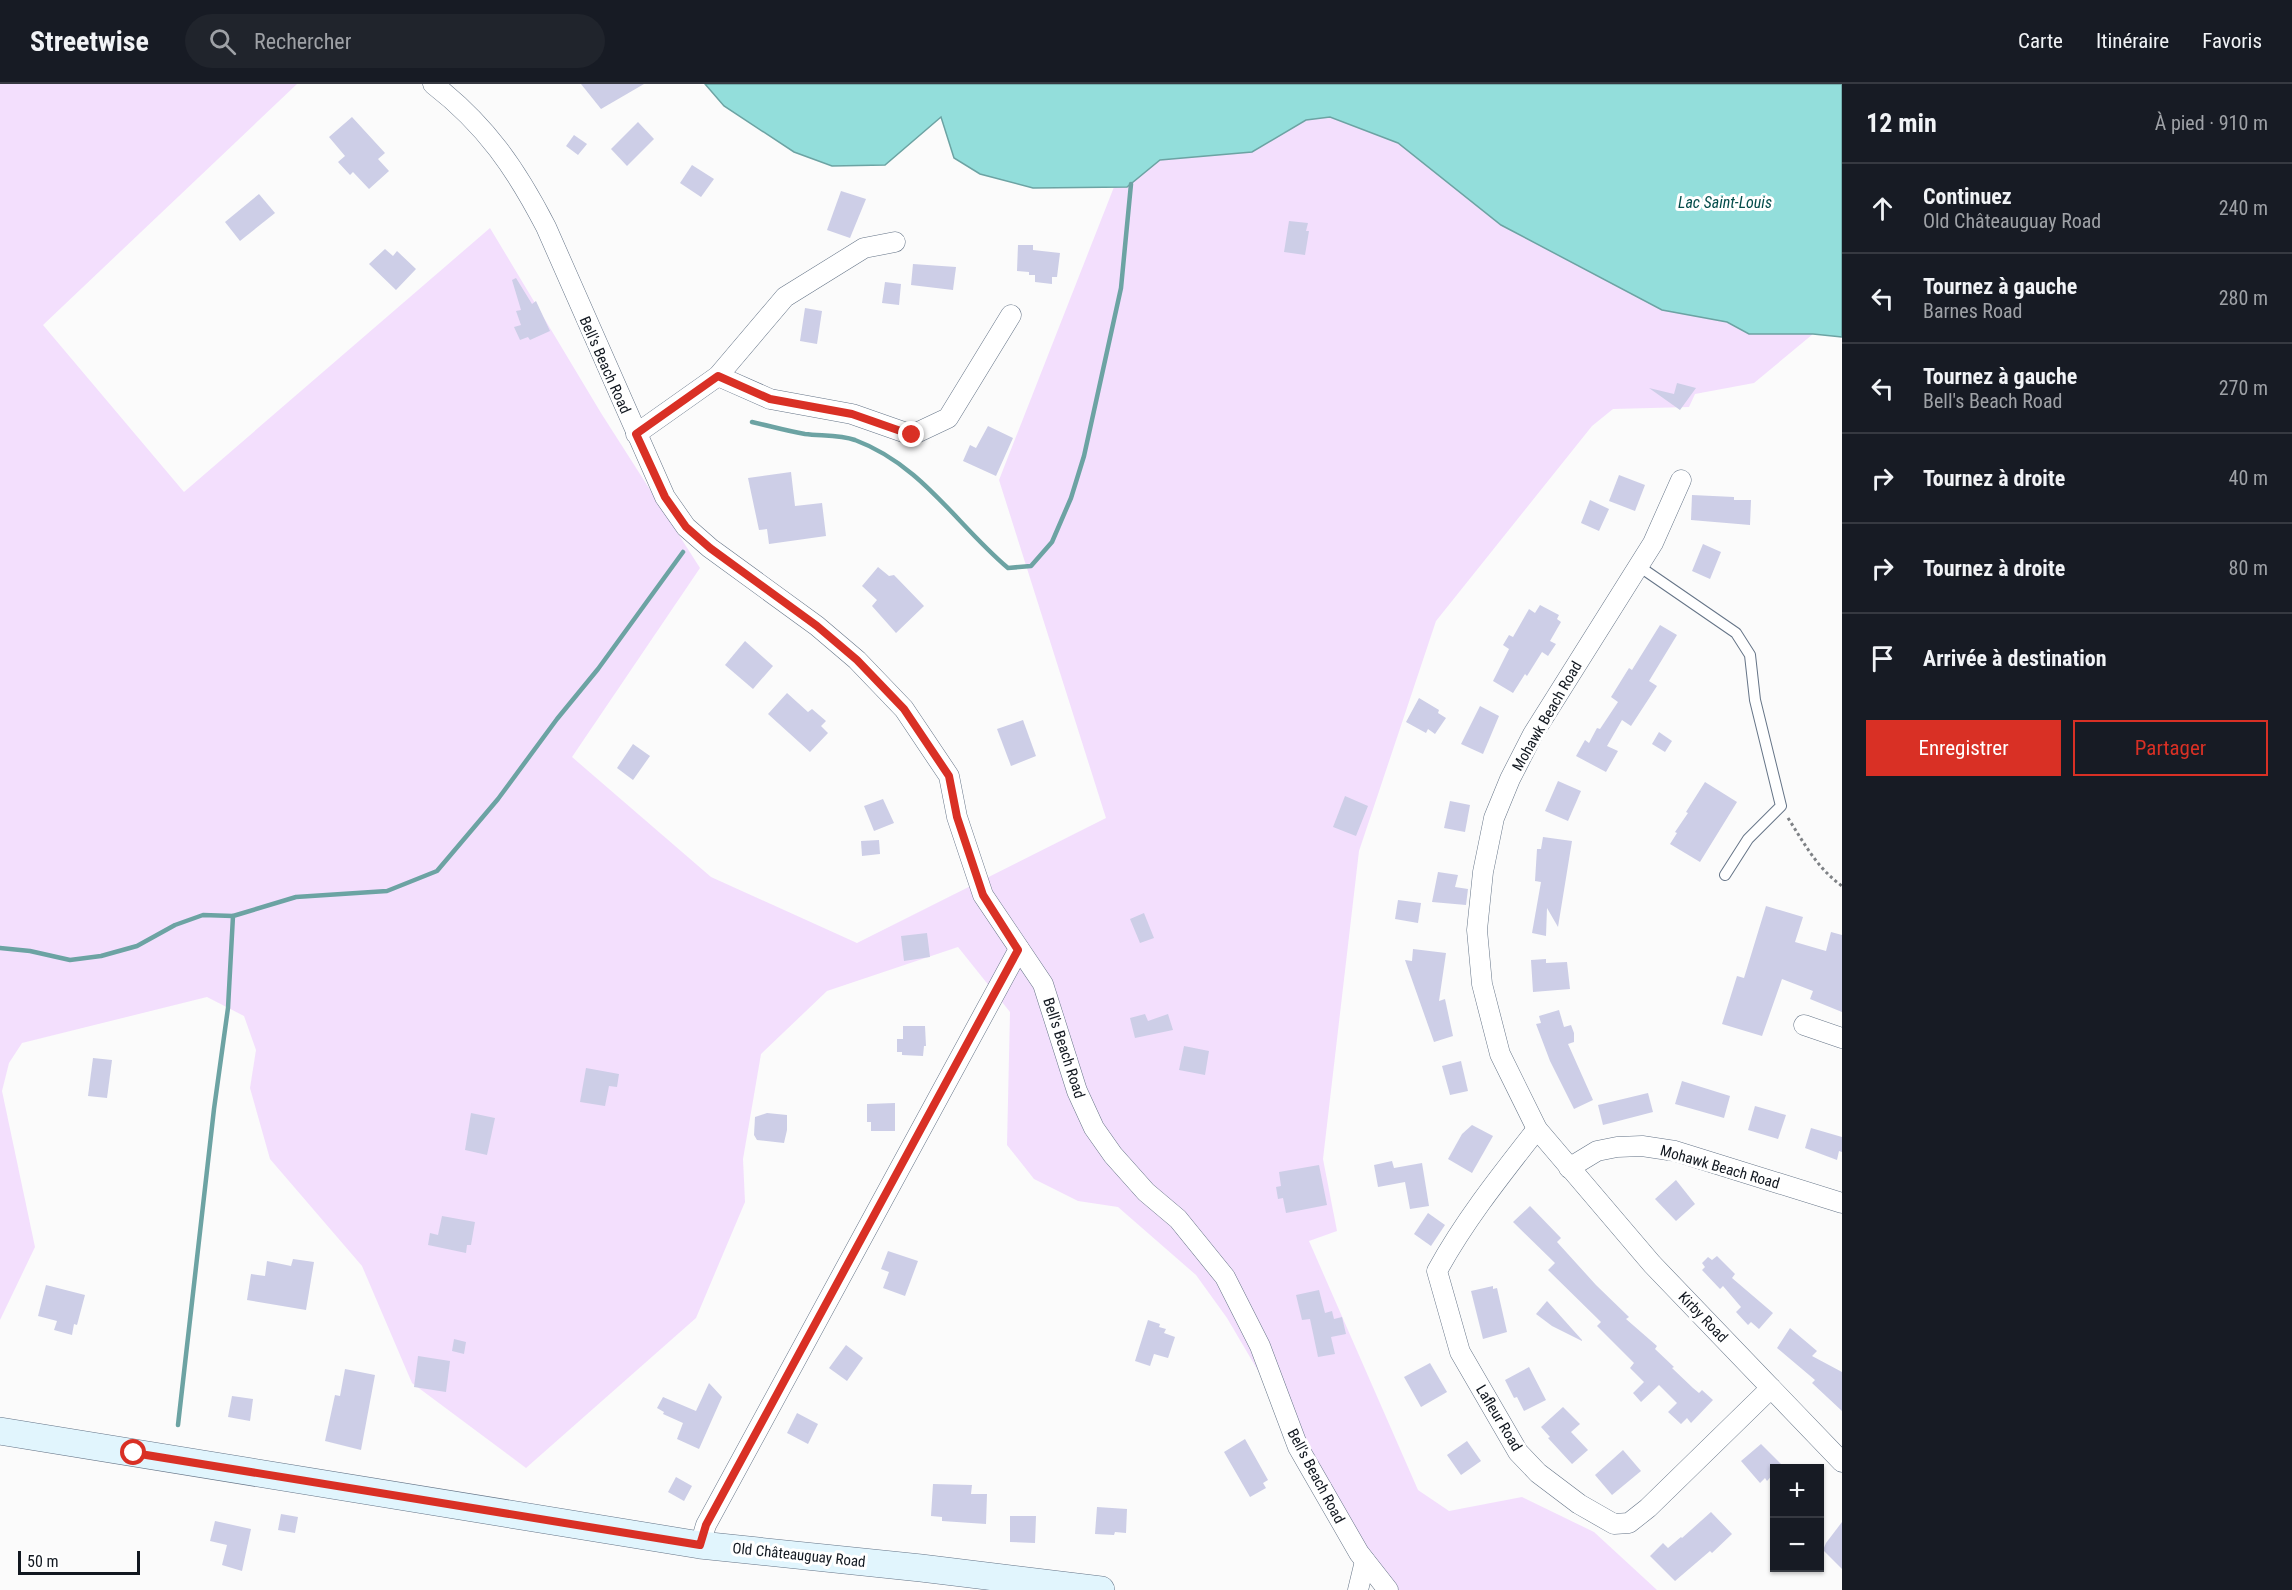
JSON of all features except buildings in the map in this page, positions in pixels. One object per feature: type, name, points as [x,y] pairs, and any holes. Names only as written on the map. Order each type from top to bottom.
[{"type":"street","name":"Bell's Beach Road","points":[[434,84],[494,141],[526,187],[546,227],[665,497],[686,527],[710,548],[817,626],[857,660],[904,709],[949,776],[957,817],[983,895],[1043,984],[1077,1091],[1094,1128],[1113,1155],[1146,1192],[1178,1219],[1225,1277],[1260,1347],[1298,1447],[1340,1522],[1365,1561],[1388,1590]]},
{"type":"street","points":[[636,434],[718,376],[785,297],[864,248],[895,242]]},
{"type":"street","points":[[718,376],[770,399],[852,414],[912,435],[948,418],[1011,315]]},
{"type":"street","name":"Mohawk Beach Road","points":[[1680,480],[1640,567],[1528,743],[1494,818],[1483,872],[1477,930],[1482,984],[1500,1054],[1537,1129],[1569,1168],[1598,1151],[1617,1147],[1642,1146],[1676,1151],[1842,1203]]},
{"type":"street","points":[[700,1545],[712,1515],[1018,950]]},
{"type":"street","points":[[1804,1025],[1842,1038]]},
{"type":"street","name":"Lafleur Road","points":[[1537,1129],[1483,1199],[1437,1271],[1460,1352],[1518,1452],[1538,1473],[1594,1514],[1614,1524],[1629,1523],[1648,1508],[1772,1388]]},
{"type":"street","name":"Kirby Road","points":[[1569,1168],[1652,1264],[1842,1462]]},
{"type":"street","name":"Old Châteauguay Road","points":[[0,1431],[700,1545],[1101,1590]]},
{"type":"street","points":[[1358,1590],[1365,1561]]},
{"type":"lane","points":[[1640,567],[1736,633],[1750,655],[1755,700],[1781,806],[1748,839],[1725,875]]},
{"type":"path","points":[[1781,806],[1810,854],[1822,869],[1842,886]]},
{"type":"shaded area","points":[[0,84],[297,84],[43,325],[184,492],[490,228],[601,413],[700,568],[572,757],[711,877],[857,943],[1106,818],[999,480],[1114,187],[1127,187],[1160,160],[1252,152],[1306,120],[1330,117],[1398,143],[1501,225],[1662,310],[1727,322],[1749,334],[1813,334],[1754,383],[1695,394],[1689,407],[1613,409],[1592,426],[1436,621],[1359,851],[1323,1159],[1337,1231],[1309,1241],[1418,1490],[1449,1511],[1522,1497],[1594,1532],[1657,1590],[1396,1590],[1371,1563],[1227,1318],[1196,1275],[1118,1207],[1078,1201],[1034,1179],[1007,1145],[1010,1012],[958,947],[827,991],[761,1054],[743,1159],[745,1202],[696,1318],[526,1468],[412,1383],[362,1266],[270,1159],[250,1088],[256,1050],[244,1016],[207,997],[22,1043],[9,1063],[2,1091],[35,1247],[0,1320]]},
{"type":"water","name":"Lac Saint-Louis","points":[[705,84],[1842,84],[1842,337],[1813,334],[1749,334],[1727,322],[1662,310],[1501,225],[1398,143],[1330,117],[1306,120],[1252,152],[1160,160],[1127,187],[1033,188],[980,174],[954,158],[941,117],[885,165],[832,166],[794,152],[724,106]]},
{"type":"waterway","points":[[752,422],[805,434],[849,438],[879,451],[900,464],[919,480],[1008,568],[1031,566],[1052,542],[1071,498],[1084,456],[1121,288],[1131,184]]},
{"type":"waterway","points":[[178,1425],[214,1109],[228,1008],[233,916],[296,897],[387,891],[437,871],[498,799],[557,719],[598,669],[683,552]]},
{"type":"waterway","points":[[0,948],[30,951],[70,960],[101,956],[137,946],[175,925],[203,915],[233,916]]},
{"type":"route","points":[[134,1453],[700,1545],[706,1525],[1018,950],[983,895],[969,859],[957,817],[949,776],[904,709],[857,660],[817,626],[710,548],[686,527],[665,497],[636,434],[718,376],[770,399],[852,414],[912,435]]}]
